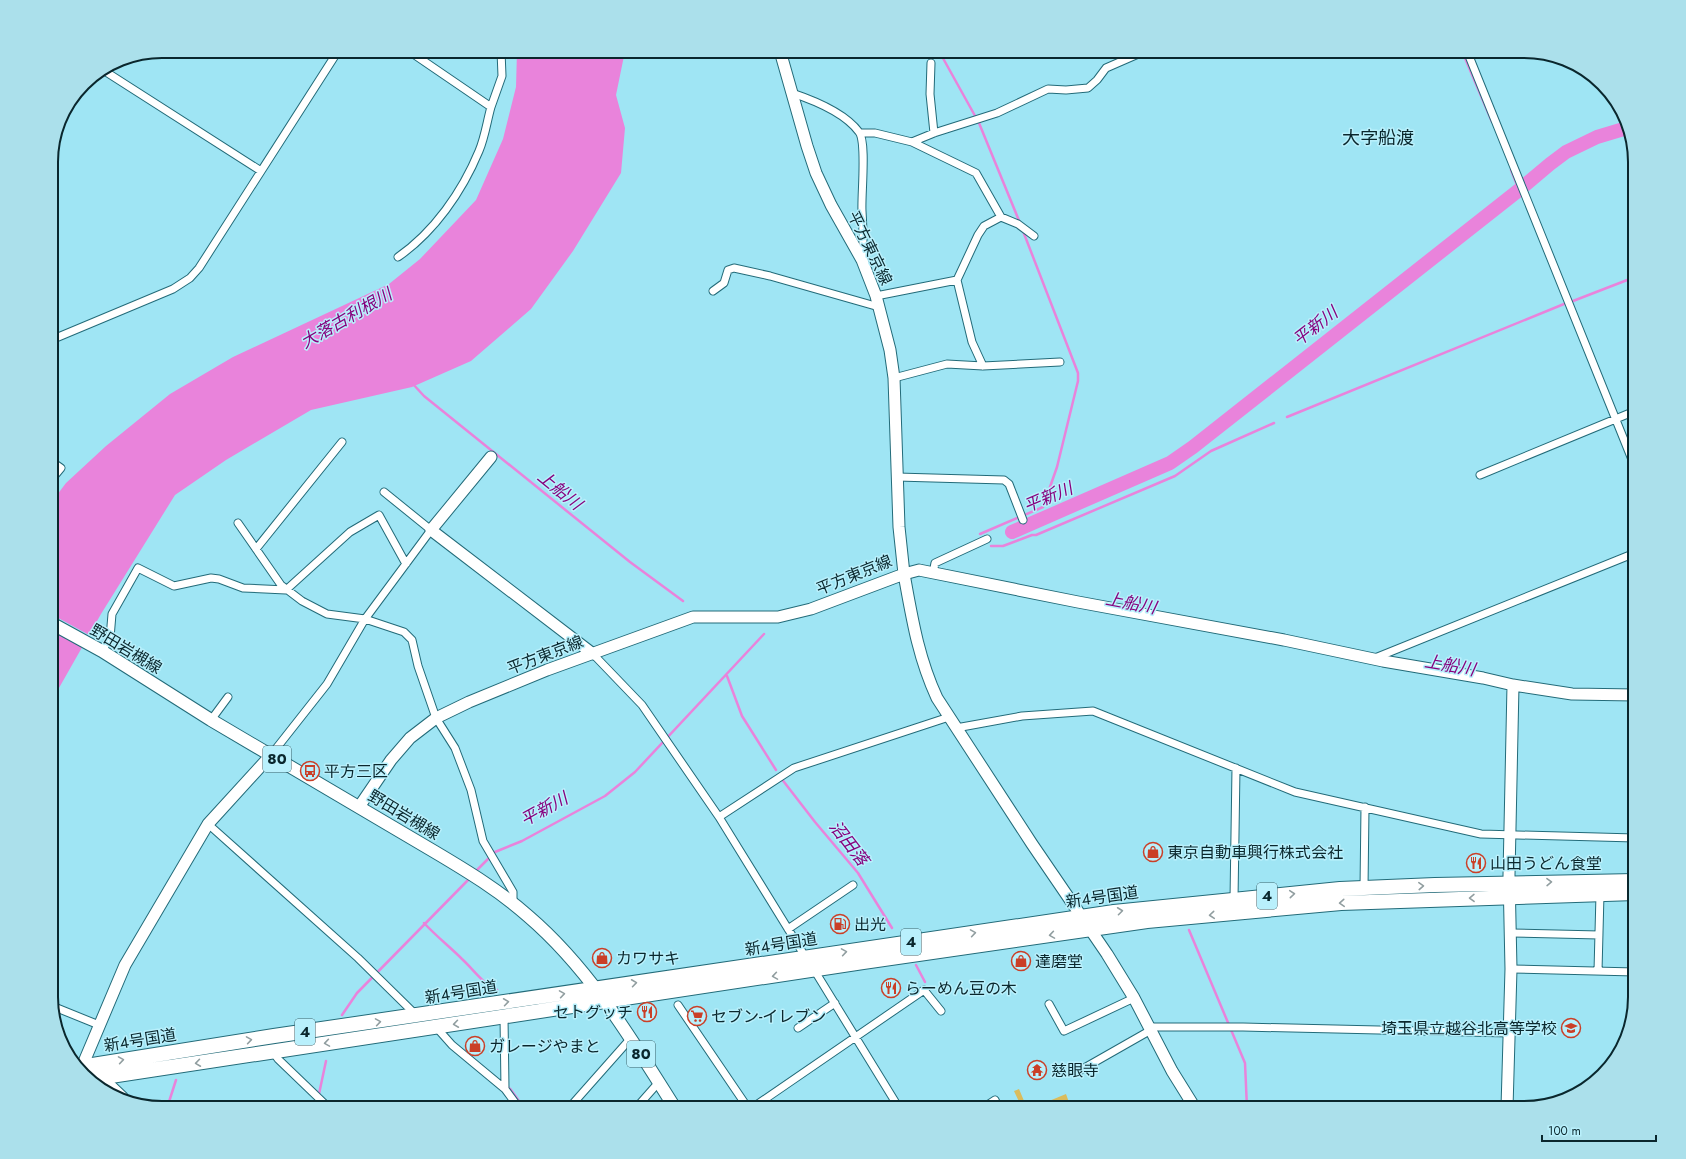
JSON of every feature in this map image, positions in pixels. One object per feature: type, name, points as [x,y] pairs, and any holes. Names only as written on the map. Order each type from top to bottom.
[{"type":"highway","name":"新4号国道","points":[[98,1078],[436,1026],[1170,918],[1628,881]]},
{"type":"highway","name":"新4号国道","points":[[86,1067],[1082,916],[1234,899],[1364,888],[1510,890],[1600,894],[1628,893]]},
{"type":"main road","name":"野田岩槻線","points":[[58,627],[102,651],[211,720],[473,875],[513,903],[529,916],[559,947],[596,989],[631,1038],[671,1101]]},
{"type":"street","points":[[58,337],[173,289],[190,278],[199,268],[334,58]]},
{"type":"street","points":[[419,58],[491,107]]},
{"type":"street","points":[[398,257],[412,247],[427,232],[455,197],[480,151],[491,107],[502,76],[501,58]]},
{"type":"street","name":"平方東京線","points":[[359,807],[391,760],[410,738],[436,718],[469,702],[555,667],[693,618],[778,618],[811,608],[904,574],[899,527],[894,378],[890,350],[876,296],[862,260],[831,205],[816,173],[782,58]]},
{"type":"street","points":[[912,142],[997,113],[1048,89],[1066,90],[1088,88],[1106,68],[1129,58]]},
{"type":"street","points":[[1470,58],[1628,450]]},
{"type":"street","points":[[931,63],[930,94],[934,134]]},
{"type":"street","points":[[108,73],[261,171]]},
{"type":"street","points":[[792,93],[807,98],[847,119],[861,133],[863,146],[862,211],[864,223],[862,260]]},
{"type":"street","points":[[861,133],[875,133],[912,142],[976,172],[1001,217],[1018,224],[1034,236]]},
{"type":"street","points":[[983,366],[972,342],[957,280],[978,235],[984,226],[1001,217]]},
{"type":"street","points":[[713,291],[724,283],[728,270],[734,268],[770,276],[879,307]]},
{"type":"street","points":[[876,296],[957,280]]},
{"type":"street","points":[[894,378],[947,364],[983,366],[1060,362]]},
{"type":"street","points":[[1480,475],[1628,414]]},
{"type":"street","points":[[256,549],[342,442]]},
{"type":"street","points":[[83,1063],[125,965],[208,824],[271,756],[327,684],[365,619],[431,530],[491,458]]},
{"type":"street","points":[[897,477],[1004,480],[1009,484],[1023,520]]},
{"type":"street","points":[[384,492],[431,530],[593,654],[642,705],[719,817],[895,1101]]},
{"type":"street","points":[[102,651],[110,638],[112,614],[138,568],[174,586],[211,578],[219,579],[242,588],[286,590],[350,532],[379,515],[406,564]]},
{"type":"street","points":[[238,523],[286,590],[304,602],[327,614],[365,619],[404,632],[412,640],[418,666],[436,718],[455,748],[463,769],[483,841],[513,892],[513,903]]},
{"type":"street","points":[[934,573],[935,563],[987,539]]},
{"type":"street","points":[[1374,658],[1628,556]]},
{"type":"street","points":[[1191,1101],[1172,1072],[1134,998],[1082,916],[937,698],[926,674],[914,634],[904,574],[919,570],[1078,602],[1374,658],[1513,689],[1572,694],[1628,695]]},
{"type":"street","points":[[1507,1101],[1511,969],[1510,835],[1513,689]]},
{"type":"street","points":[[211,720],[228,697]]},
{"type":"street","points":[[956,728],[1022,716],[1093,711],[1295,792],[1481,834],[1628,838]]},
{"type":"street","points":[[719,817],[794,768],[949,717]]},
{"type":"street","points":[[1234,899],[1236,768]]},
{"type":"street","points":[[1364,888],[1365,807]]},
{"type":"street","points":[[208,824],[358,958],[417,1016]]},
{"type":"street","points":[[788,929],[853,886]]},
{"type":"street","points":[[1598,971],[1600,894]]},
{"type":"street","points":[[1511,933],[1599,935]]},
{"type":"street","points":[[1511,969],[1628,972]]},
{"type":"street","points":[[762,1101],[924,990],[941,1011]]},
{"type":"street","points":[[1049,1004],[1064,1031],[1134,998]]},
{"type":"street","points":[[798,1028],[835,1003]]},
{"type":"street","points":[[678,1005],[743,1101]]},
{"type":"street","points":[[59,1009],[99,1025]]},
{"type":"street","points":[[504,1017],[505,1089]]},
{"type":"street","points":[[436,1026],[452,1045],[505,1089],[514,1101]]},
{"type":"street","points":[[1079,1071],[1150,1029],[1230,1027],[1509,1033]]},
{"type":"street","points":[[575,1101],[631,1038]]},
{"type":"street","points":[[273,1052],[278,1059],[322,1101]]},
{"type":"street","points":[[642,1101],[659,1082]]},
{"type":"shaded area","points":[[1019,1089],[1024,1101],[1019,1101],[1014,1091]]},
{"type":"shaded area","points":[[1066,1094],[1068,1101],[1049,1101]]},
{"type":"water","name":"大落古利根川","points":[[517,58],[624,58],[616,95],[625,128],[621,173],[573,251],[531,309],[471,361],[412,387],[311,410],[226,460],[175,495],[101,614],[58,690],[58,494],[66,483],[106,446],[170,394],[233,357],[389,284],[420,259],[476,200],[503,139],[516,87]]},
{"type":"pier","points":[[58,618],[91,636],[85,646],[58,631]]},
{"type":"waterway","points":[[943,58],[979,123],[1020,223]]},
{"type":"waterway","points":[[1465,58],[1492,122]]},
{"type":"waterway","name":"平新川","points":[[1012,532],[1170,463],[1193,447],[1566,152],[1597,137],[1622,129]]},
{"type":"waterway","points":[[1511,170],[1519,190]]},
{"type":"waterway","points":[[980,534],[1043,507],[1057,467],[1078,381],[1078,373],[1023,231]]},
{"type":"waterway","points":[[1573,301],[1628,280]]},
{"type":"waterway","points":[[1287,417],[1564,304]]},
{"type":"waterway","name":"上船川","points":[[412,383],[424,396],[630,562],[683,601]]},
{"type":"waterway","points":[[991,546],[1003,546],[1032,535],[1036,535],[1175,476],[1211,451],[1274,423]]},
{"type":"waterway","name":"平新川","points":[[475,872],[495,852],[522,841],[605,796],[635,772],[764,634]]},
{"type":"waterway","name":"沼田落","points":[[727,676],[742,716],[776,770]]},
{"type":"waterway","name":"沼田落","points":[[781,778],[815,822],[858,873],[892,928]]},
{"type":"waterway","name":"平新川","points":[[342,1015],[357,993],[471,877]]},
{"type":"waterway","points":[[424,923],[482,980],[497,990]]},
{"type":"waterway","points":[[1189,930],[1245,1063],[1247,1101]]},
{"type":"waterway","name":"沼田落","points":[[916,965],[925,982]]},
{"type":"waterway","name":"平新川","points":[[317,1101],[326,1061]]},
{"type":"waterway","points":[[169,1101],[176,1080]]},
{"type":"waterway","points":[[507,1086],[519,1101]]},
{"type":"place","name":"平方三区","points":[[310,771]]},
{"type":"place","name":"東京自動車興行株式会社","points":[[1153,852]]},
{"type":"place","name":"山田うどん食堂","points":[[1476,863]]},
{"type":"place","name":"出光","points":[[840,924]]},
{"type":"place","name":"カワサキ","points":[[602,958]]},
{"type":"place","name":"達磨堂","points":[[1021,961]]},
{"type":"place","name":"らーめん豆の木","points":[[891,988]]},
{"type":"place","name":"セトグッチ","points":[[647,1012]]},
{"type":"place","name":"セブン-イレブン","points":[[697,1016]]},
{"type":"place","name":"埼玉県立越谷北高等学校","points":[[1571,1028]]},
{"type":"place","name":"ガレージやまと","points":[[475,1046]]},
{"type":"place","name":"慈眼寺","points":[[1037,1070]]},
{"type":"district","name":"大字船渡","points":[[1378,138]]}]
